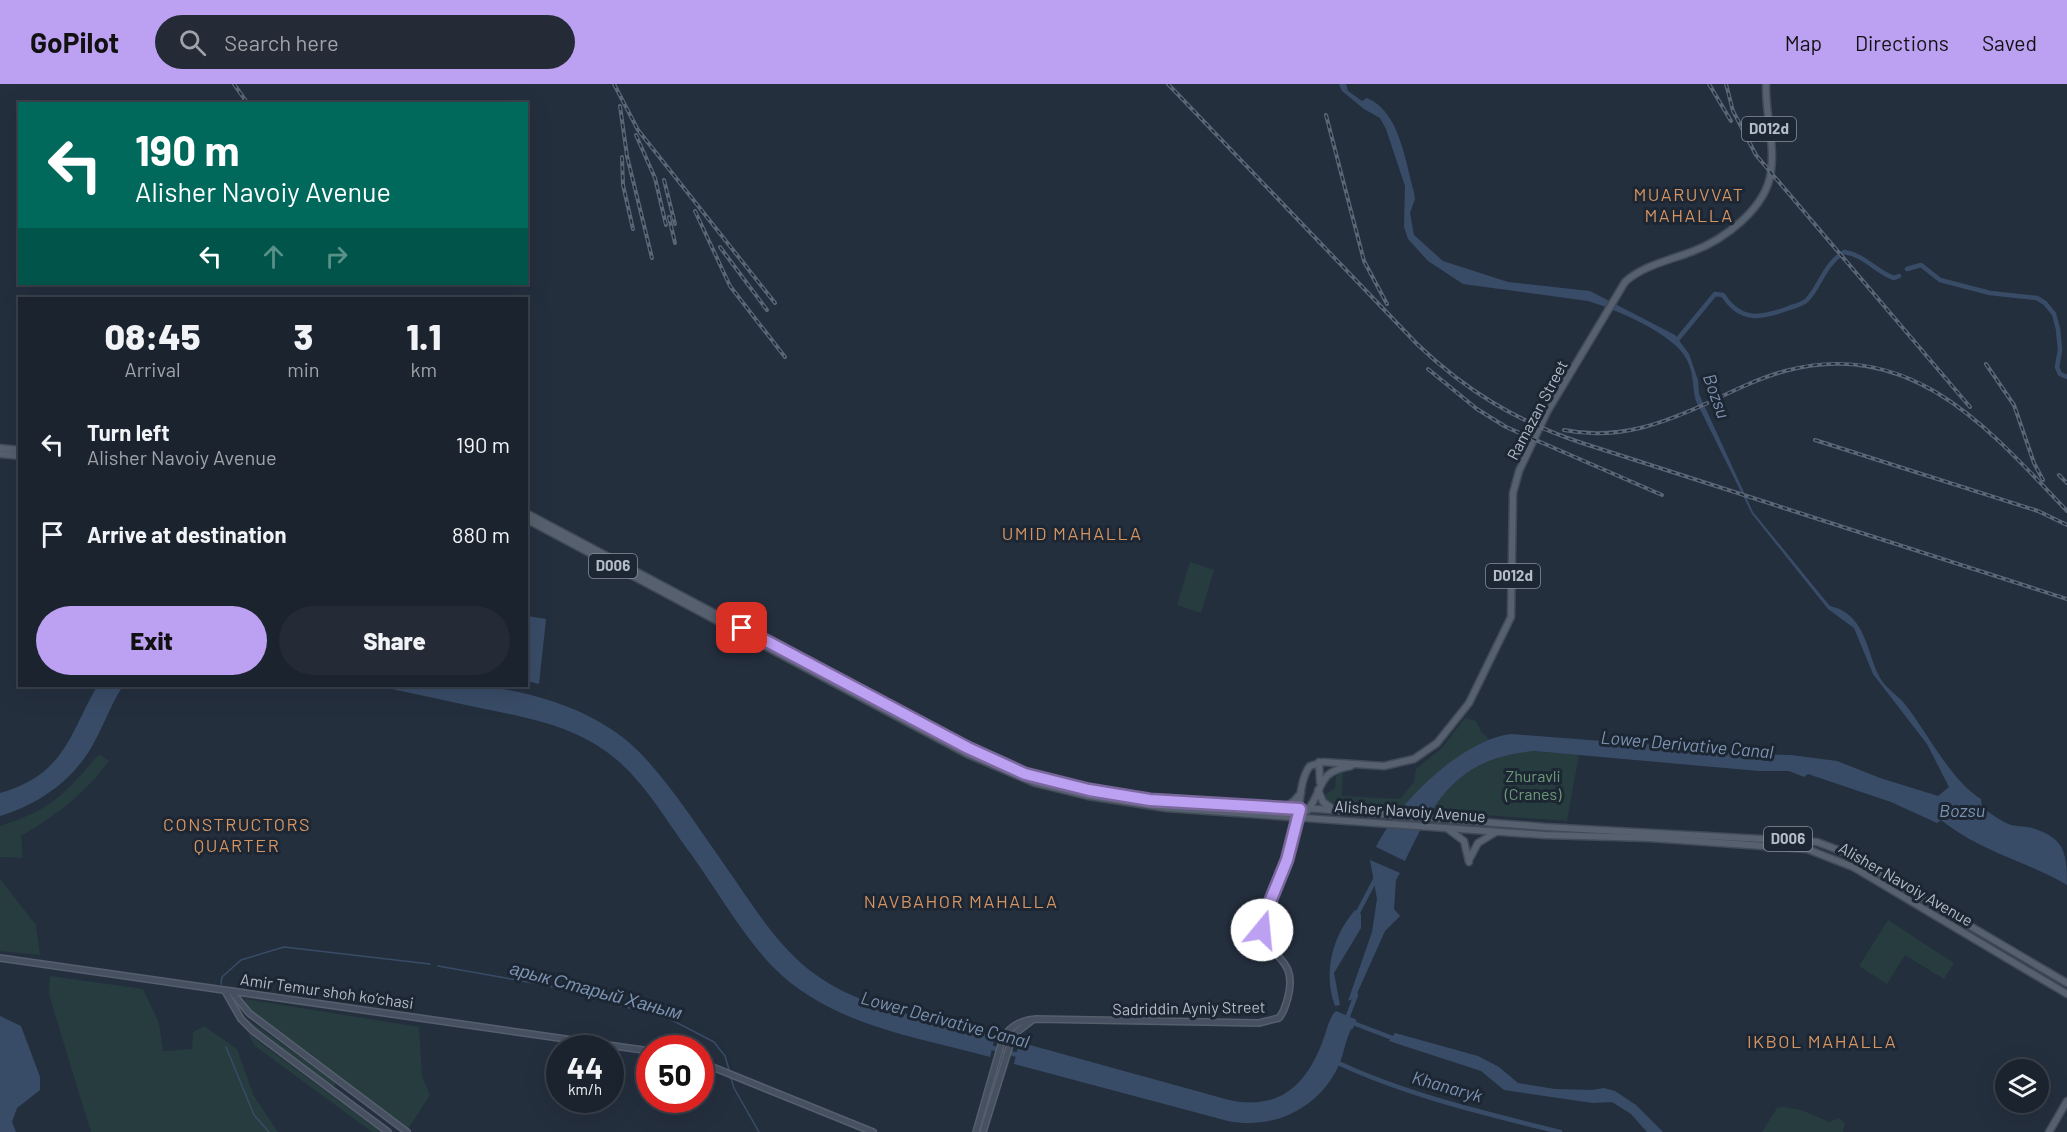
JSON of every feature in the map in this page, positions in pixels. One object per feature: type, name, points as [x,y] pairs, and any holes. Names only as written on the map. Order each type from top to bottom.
[{"type":"main road","name":"Ramazan Street","points":[[1319,762],[1393,765],[1423,754],[1440,740],[1469,703],[1511,617],[1512,499],[1517,477],[1547,412],[1625,282],[1635,274],[1699,249],[1735,229],[1757,202],[1770,174],[1766,84]]},
{"type":"main road","points":[[0,448],[18,450]]},
{"type":"main road","points":[[0,454],[18,456]]},
{"type":"main road","name":"Alisher Navoiy Avenue","points":[[528,514],[1015,771],[1045,780],[1127,797],[1317,818],[1499,831],[1754,844],[1815,851],[1853,867],[2067,994]]},
{"type":"main road","name":"Alisher Navoiy Avenue","points":[[528,520],[968,754],[1013,775],[1067,791],[1133,804],[1279,812],[1300,809],[1336,810],[1545,827],[1790,839],[1821,843],[1841,851],[1893,880],[2067,983]]},
{"type":"main road","points":[[1295,834],[1300,816],[1301,792],[1307,770],[1319,762]]},
{"type":"main road","points":[[1300,816],[1309,809],[1318,789],[1319,762]]},
{"type":"main road","name":"D012d","points":[[1318,789],[1334,770],[1360,765]]},
{"type":"main road","points":[[1301,792],[1305,802],[1310,801],[1318,789]]},
{"type":"main road","points":[[1318,789],[1323,802],[1336,810]]},
{"type":"main road","points":[[1295,834],[1290,820],[1279,812],[1291,804],[1301,792]]},
{"type":"main road","points":[[1295,834],[1304,823],[1317,818],[1318,809]]},
{"type":"main road","points":[[1471,829],[1472,820]]},
{"type":"main road","points":[[1438,826],[1461,837],[1466,847],[1468,862],[1478,843],[1499,831]]},
{"type":"main road","name":"Sadriddin Ayniy Street","points":[[976,1132],[1003,1038],[1016,1024],[1029,1020],[1264,1023],[1279,1018],[1285,1010],[1289,994],[1290,973],[1265,939],[1262,926],[1295,834]]},
{"type":"main road","name":"Amir Temur shoh ko‘chasi","points":[[0,958],[636,1049]]},
{"type":"main road","points":[[228,991],[249,1013],[407,1132]]},
{"type":"main road","points":[[228,991],[246,1025],[388,1132]]},
{"type":"main road","name":"Sadriddin Ayniy Street","points":[[983,1132],[1015,1033],[1023,1026],[1042,1020]]},
{"type":"main road","points":[[714,1068],[873,1132]]},
{"type":"main road","points":[[334,1092],[341,1082]]},
{"type":"main road","points":[[2049,1132],[2067,1101]]},
{"type":"green space","points":[[1190,562],[1214,570],[1201,613],[1177,605]]},
{"type":"green space","points":[[1465,718],[1476,721],[1482,733],[1489,739],[1445,767],[1403,809],[1329,803],[1326,800],[1326,794],[1335,788],[1336,776],[1343,770],[1342,796],[1400,799],[1414,782],[1416,769],[1442,748]]},
{"type":"green space","name":"Zhuravli (Cranes)","points":[[1533,751],[1579,755],[1567,821],[1430,811],[1450,786],[1474,768],[1502,757]]},
{"type":"green space","points":[[99,754],[109,761],[89,784],[58,812],[21,836],[23,858],[0,857],[0,826],[32,814],[56,799]]},
{"type":"green space","points":[[0,879],[36,925],[40,955],[0,951]]},
{"type":"green space","points":[[1888,920],[1954,963],[1944,979],[1905,955],[1887,984],[1859,966]]},
{"type":"green space","points":[[50,976],[143,989],[159,1023],[163,1051],[192,1049],[193,1032],[204,1026],[237,1049],[254,1096],[278,1132],[91,1132],[49,995]]},
{"type":"green space","points":[[245,999],[419,1027],[422,1076],[430,1095],[408,1129],[246,1006]]},
{"type":"green space","points":[[247,1019],[335,1082],[335,1085],[332,1086],[249,1024]]},
{"type":"green space","points":[[247,1032],[381,1132],[372,1132],[255,1046]]},
{"type":"green space","points":[[1777,1108],[1801,1110],[1830,1122],[1838,1118],[1845,1123],[1843,1132],[1762,1132]]},
{"type":"water","name":"Bozsu","points":[[1339,84],[1346,84],[1348,91],[1362,101],[1367,98],[1387,114],[1400,139],[1414,192],[1415,199],[1410,213],[1414,235],[1443,261],[1508,282],[1590,291],[1675,335],[1689,354],[1698,380],[1699,394],[1753,512],[1829,605],[1849,615],[1856,622],[1881,680],[1904,703],[1959,780],[1981,799],[1982,808],[2007,824],[2032,828],[2045,833],[2059,843],[2065,857],[2067,885],[1987,848],[1941,820],[1937,823],[1891,802],[1808,774],[1804,777],[1789,771],[1759,771],[1534,751],[1508,755],[1486,762],[1468,772],[1452,785],[1427,818],[1405,861],[1376,847],[1399,812],[1415,794],[1452,761],[1472,748],[1511,734],[1680,747],[1738,754],[1791,755],[1837,761],[1880,778],[1938,796],[1949,787],[1927,744],[1873,674],[1854,628],[1828,609],[1752,514],[1696,401],[1691,370],[1680,350],[1658,332],[1628,316],[1600,305],[1588,301],[1463,284],[1428,261],[1408,239],[1404,227],[1405,186],[1386,129],[1380,118],[1364,109],[1342,91]]},
{"type":"water","points":[[528,616],[546,619],[539,684],[528,681]]},
{"type":"water","points":[[96,687],[122,687],[95,740],[74,771],[40,799],[0,816],[0,793],[38,776],[62,752]]},
{"type":"water","points":[[383,687],[485,687],[523,693],[568,707],[610,728],[629,742],[667,784],[766,925],[802,964],[835,987],[856,997],[902,1013],[995,1036],[990,1057],[873,1026],[819,1002],[794,985],[771,965],[750,940],[662,812],[630,772],[618,760],[590,741],[528,718]]},
{"type":"water","points":[[1370,860],[1400,873],[1396,880],[1394,909],[1400,916],[1385,931],[1355,998],[1348,1001],[1372,932],[1377,899]]},
{"type":"water","points":[[1355,910],[1361,914],[1361,928],[1334,973],[1340,1005],[1335,1006],[1330,980],[1332,955],[1340,932]]},
{"type":"water","points":[[1336,1011],[1357,1020],[1350,1030],[1338,1067],[1329,1082],[1306,1105],[1277,1119],[1261,1122],[1228,1121],[1014,1064],[1019,1042],[1229,1100],[1263,1102],[1289,1091],[1309,1070]]},
{"type":"water","points":[[0,1016],[21,1026],[40,1077],[40,1090],[17,1108],[12,1122],[16,1132],[0,1132]]},
{"type":"water","points":[[1395,1033],[1478,1056],[1499,1067],[1518,1083],[1555,1089],[1604,1088],[1615,1091],[1636,1105],[1663,1132],[1647,1132],[1631,1114],[1612,1102],[1593,1103],[1504,1090],[1481,1071],[1389,1041]]},
{"type":"waterway","points":[[1677,340],[1715,294],[1723,295],[1737,310],[1753,316],[1770,314],[1803,303],[1812,294],[1831,263],[1844,252],[1858,256],[1894,278],[1899,276]]},
{"type":"waterway","points":[[1907,269],[1921,265],[1940,280],[1990,293],[2037,298],[2045,303],[2054,314],[2058,329],[2060,350],[2057,367],[2060,374],[2067,377]]},
{"type":"waterway","points":[[1356,916],[1376,878]]},
{"type":"waterway","name":"арык Старый Ханым","points":[[221,984],[222,977],[241,960],[284,947],[430,964]]},
{"type":"waterway","name":"арык Старый Ханым","points":[[438,966],[545,985],[670,1019],[714,1042],[725,1056],[730,1073]]},
{"type":"waterway","points":[[1346,1021],[1356,995]]},
{"type":"waterway","points":[[1351,1027],[1353,1023],[1395,1039]]},
{"type":"waterway","name":"арык Старый Ханым","points":[[226,1047],[254,1115],[269,1132]]},
{"type":"waterway","name":"Lower Derivative Canal","points":[[989,1047],[1021,1056]]},
{"type":"waterway","name":"Khanaryk","points":[[1334,1061],[1417,1093],[1560,1132]]},
{"type":"waterway","name":"арык Старый Ханым","points":[[731,1078],[734,1088],[759,1132]]},
{"type":"railway","points":[[234,84],[247,102]]},
{"type":"railway","points":[[614,84],[638,130],[775,303]]},
{"type":"railway","points":[[1168,84],[1417,344],[1454,376],[1494,403],[1536,425],[1582,443],[2067,599]]},
{"type":"railway","points":[[1709,84],[1731,121]]},
{"type":"railway","points":[[1726,84],[1733,111],[1756,155],[1970,407]]},
{"type":"railway","points":[[620,106],[627,156],[652,258]]},
{"type":"railway","points":[[1326,115],[1364,261],[1387,304]]},
{"type":"railway","points":[[636,135],[655,178],[666,225]]},
{"type":"railway","points":[[622,157],[623,185],[633,229]]},
{"type":"railway","points":[[664,180],[675,224]]},
{"type":"railway","points":[[695,211],[730,286],[785,357]]},
{"type":"railway","points":[[669,217],[675,243]]},
{"type":"railway","points":[[720,247],[767,310]]},
{"type":"railway","points":[[1564,430],[1604,433],[1641,428],[1678,416],[1749,384],[1785,371],[1830,364],[1872,367],[1909,379],[1944,398],[1977,422],[2008,450],[2067,511]]},
{"type":"railway","points":[[1986,364],[2014,405],[2034,463],[2043,480]]},
{"type":"railway","points":[[1428,369],[1477,409],[1506,427],[1662,495]]},
{"type":"railway","points":[[1815,440],[2038,511],[2067,525]]},
{"type":"railway","points":[[2059,475],[2067,483]]},
{"type":"district","name":"MUARUVVAT MAHALLA","points":[[1689,205]]},
{"type":"district","name":"UMID MAHALLA","points":[[1072,534]]},
{"type":"district","name":"CONSTRUCTORS QUARTER","points":[[237,835]]},
{"type":"district","name":"NAVBAHOR MAHALLA","points":[[961,902]]},
{"type":"district","name":"IKBOL MAHALLA","points":[[1822,1042]]},
{"type":"route","points":[[742,628],[968,748],[1025,774],[1089,790],[1150,800],[1185,804],[1300,809],[1292,847],[1263,919],[1262,930]]}]
